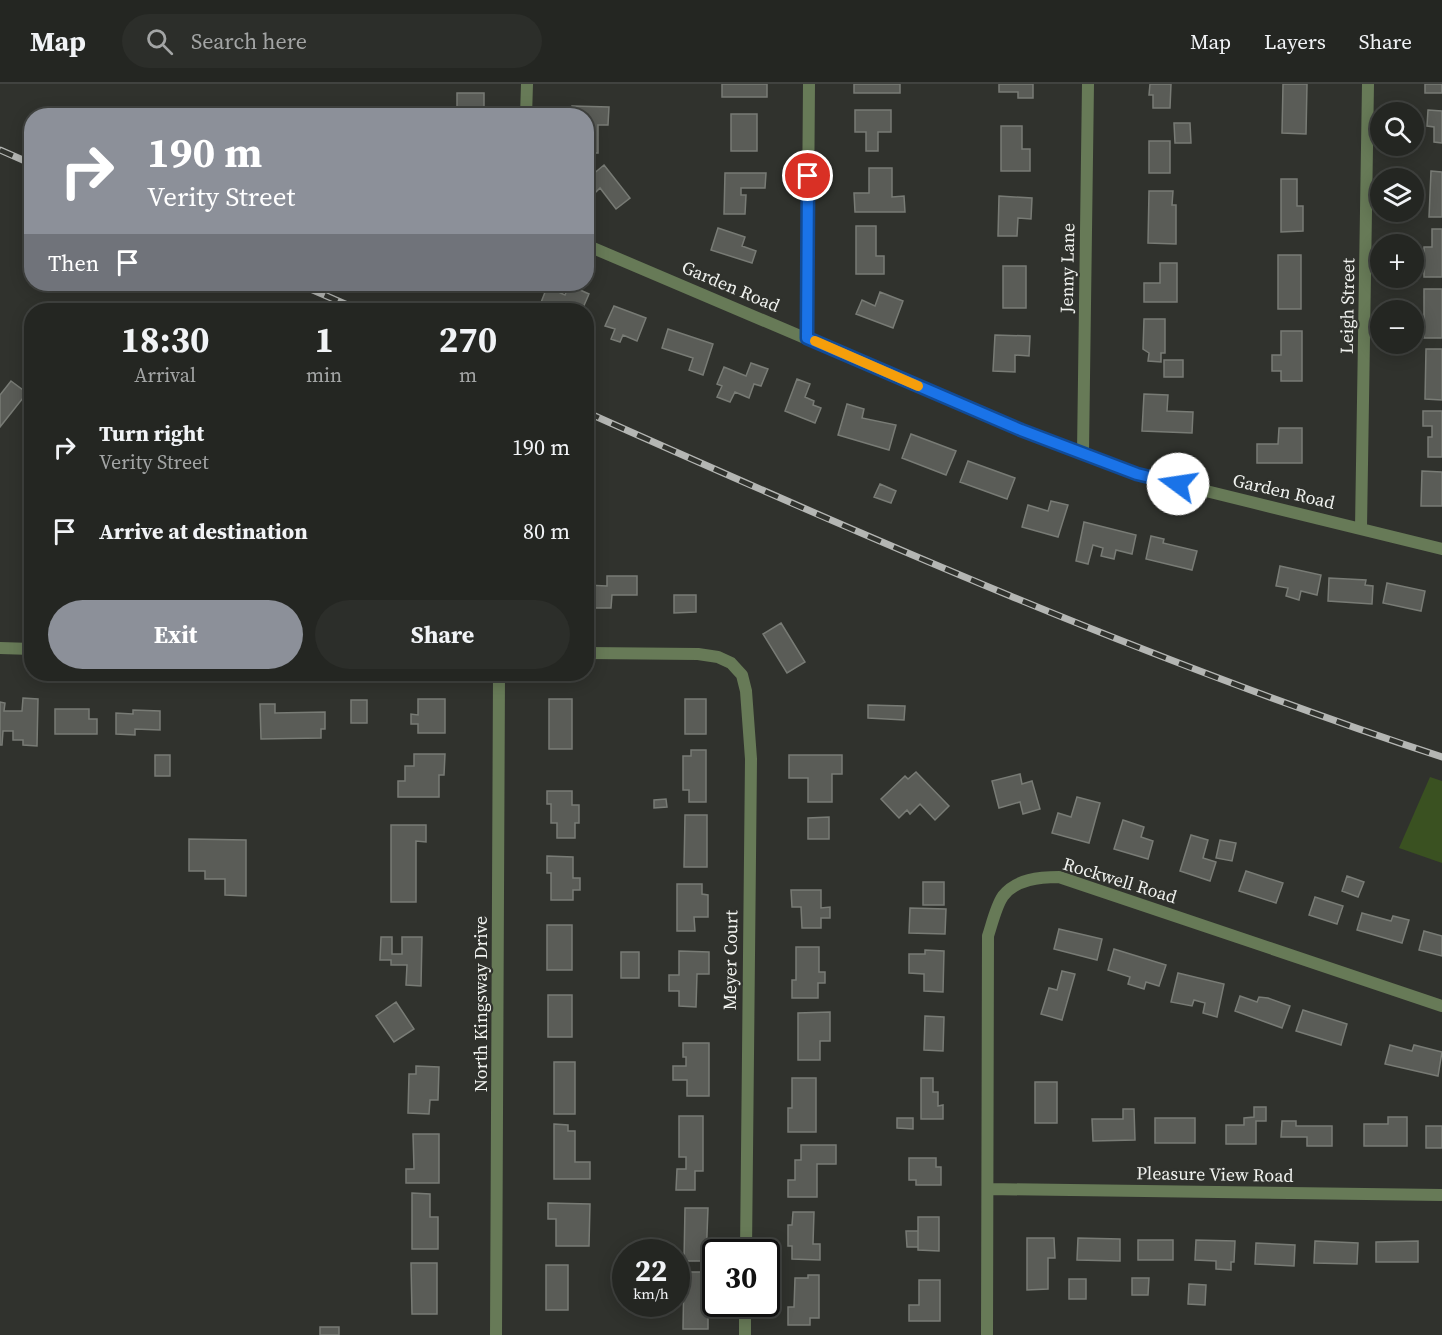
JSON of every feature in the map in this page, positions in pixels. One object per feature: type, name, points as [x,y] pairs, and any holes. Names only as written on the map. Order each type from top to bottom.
[{"type":"street","points":[[526,108],[527,84]]},
{"type":"street","points":[[807,338],[809,84]]},
{"type":"street","name":"Jenny Lane","points":[[1083,453],[1088,84]]},
{"type":"street","name":"Leigh Street","points":[[1361,528],[1368,84]]},
{"type":"street","name":"Garden Road","points":[[594,248],[1021,430],[1137,474],[1442,549]]},
{"type":"street","points":[[0,648],[24,649]]},
{"type":"street","name":"Meyer Court","points":[[594,653],[698,654],[718,657],[738,670],[744,683],[749,708],[751,759],[746,1239]]},
{"type":"street","name":"North Kingsway Drive","points":[[496,1335],[499,681]]},
{"type":"street","name":"Rockwell Road","points":[[987,1335],[988,936],[1003,896],[1026,880],[1038,877],[1059,877],[1442,1006]]},
{"type":"street","name":"Pleasure View Road","points":[[988,1189],[1442,1194]]},
{"type":"street","points":[[745,1317],[745,1335]]},
{"type":"green space","points":[[1430,777],[1442,781],[1442,863],[1399,848]]},
{"type":"building","points":[[722,84],[767,84],[767,97],[722,97]]},
{"type":"building","points":[[854,84],[900,84],[900,93],[854,93]]},
{"type":"building","points":[[999,84],[1033,84],[1033,98],[1018,98],[1018,92],[999,92]]},
{"type":"building","points":[[1150,84],[1171,84],[1170,108],[1153,108],[1153,95],[1149,95]]},
{"type":"building","points":[[1283,84],[1307,84],[1306,134],[1282,133]]},
{"type":"building","points":[[1425,84],[1442,84],[1442,93],[1425,93]]},
{"type":"building","points":[[457,93],[484,93],[484,108],[457,108]]},
{"type":"building","points":[[572,106],[609,107],[608,125],[598,125],[598,153],[594,153],[594,108],[572,108]]},
{"type":"building","points":[[855,110],[891,110],[891,132],[878,132],[878,151],[866,151],[866,132],[855,132]]},
{"type":"building","points":[[1428,110],[1442,111],[1442,143],[1434,142],[1434,127],[1427,126]]},
{"type":"building","points":[[731,114],[757,114],[757,151],[731,151]]},
{"type":"building","points":[[1174,123],[1190,123],[1191,143],[1175,143]]},
{"type":"building","points":[[1001,126],[1022,126],[1022,149],[1030,149],[1030,171],[1001,171]]},
{"type":"building","points":[[1149,141],[1170,141],[1170,173],[1149,173]]},
{"type":"building","points":[[604,165],[630,198],[616,209],[600,188],[596,192],[594,190],[594,173]]},
{"type":"building","points":[[869,168],[892,168],[892,197],[904,196],[905,212],[855,212],[854,193],[869,193]]},
{"type":"building","points":[[1431,171],[1442,172],[1442,217],[1429,217]]},
{"type":"building","points":[[725,173],[766,173],[765,188],[741,188],[741,195],[746,195],[745,214],[724,214]]},
{"type":"building","points":[[1281,179],[1297,179],[1297,206],[1303,206],[1303,231],[1281,232]]},
{"type":"building","points":[[1149,191],[1173,191],[1172,205],[1176,205],[1176,244],[1148,243]]},
{"type":"building","points":[[999,196],[1032,198],[1031,219],[1018,218],[1017,236],[998,236]]},
{"type":"building","points":[[856,226],[876,226],[876,256],[884,256],[884,274],[856,274]]},
{"type":"building","points":[[718,228],[745,237],[742,246],[756,251],[752,263],[711,250]]},
{"type":"building","points":[[1432,229],[1442,229],[1442,277],[1424,277],[1424,247],[1432,247]]},
{"type":"building","points":[[1278,255],[1301,255],[1301,309],[1278,309]]},
{"type":"building","points":[[1160,263],[1177,263],[1177,302],[1144,302],[1144,283],[1160,283]]},
{"type":"building","points":[[1003,266],[1026,266],[1026,308],[1003,308]]},
{"type":"building","points":[[1424,289],[1442,289],[1442,338],[1424,338]]},
{"type":"building","points":[[545,291],[556,291],[565,295],[567,291],[582,291],[589,294],[585,303],[541,303]]},
{"type":"building","points":[[880,292],[903,301],[893,328],[856,314],[862,300],[875,306]]},
{"type":"building","points":[[614,306],[646,318],[637,341],[623,335],[620,342],[611,339],[615,329],[605,326]]},
{"type":"building","points":[[1144,319],[1165,319],[1165,353],[1161,353],[1161,362],[1148,361],[1149,353],[1143,349]]},
{"type":"building","points":[[668,329],[713,344],[703,375],[689,370],[693,358],[662,348]]},
{"type":"building","points":[[1281,331],[1302,331],[1302,381],[1281,381],[1281,371],[1272,371],[1272,355],[1281,355]]},
{"type":"building","points":[[995,335],[1030,336],[1029,356],[1015,355],[1015,372],[993,371]]},
{"type":"building","points":[[1426,349],[1442,349],[1442,400],[1425,399]]},
{"type":"building","points":[[1164,360],[1183,360],[1183,377],[1164,377]]},
{"type":"building","points":[[751,363],[768,369],[761,386],[754,384],[749,398],[735,392],[730,402],[717,397],[722,386],[717,384],[724,367],[746,376]]},
{"type":"building","points":[[797,379],[810,384],[805,397],[814,401],[813,405],[821,408],[815,423],[785,411]]},
{"type":"building","points":[[11,381],[24,391],[24,397],[0,427],[0,395]]},
{"type":"building","points":[[1144,394],[1168,395],[1167,411],[1193,412],[1192,433],[1142,431]]},
{"type":"building","points":[[847,404],[864,409],[862,418],[896,425],[889,450],[838,435]]},
{"type":"building","points":[[1423,411],[1442,411],[1442,457],[1428,457],[1428,437],[1432,437],[1432,426],[1423,426]]},
{"type":"building","points":[[1279,428],[1302,428],[1302,463],[1257,463],[1257,444],[1278,444]]},
{"type":"building","points":[[911,434],[956,451],[946,475],[902,458]]},
{"type":"building","points":[[968,461],[1015,478],[1007,499],[960,482]]},
{"type":"building","points":[[1422,471],[1442,472],[1442,506],[1421,506]]},
{"type":"building","points":[[880,484],[896,491],[891,503],[874,497]]},
{"type":"building","points":[[1051,501],[1068,505],[1058,537],[1022,527],[1028,505],[1048,511]]},
{"type":"building","points":[[1084,522],[1136,535],[1132,554],[1116,550],[1114,559],[1101,556],[1103,548],[1093,545],[1088,564],[1076,561]]},
{"type":"building","points":[[1151,536],[1164,539],[1163,543],[1197,551],[1192,570],[1146,559]]},
{"type":"building","points":[[1280,566],[1321,575],[1317,595],[1301,591],[1299,600],[1286,596],[1288,588],[1276,586]]},
{"type":"building","points":[[607,576],[637,576],[637,595],[612,595],[611,608],[594,608],[594,585],[607,586]]},
{"type":"building","points":[[1329,578],[1366,580],[1365,585],[1373,586],[1372,604],[1328,601]]},
{"type":"building","points":[[1387,583],[1425,591],[1421,611],[1383,603]]},
{"type":"building","points":[[674,595],[696,595],[696,612],[674,613]]},
{"type":"building","points":[[781,623],[805,662],[787,673],[763,634]]},
{"type":"building","points":[[23,698],[38,699],[37,746],[23,745],[23,740],[13,740],[13,731],[3,731],[2,745],[0,745],[0,702],[5,703],[4,711],[22,711]]},
{"type":"building","points":[[418,699],[445,699],[445,733],[418,733],[418,724],[411,724],[411,714],[418,715]]},
{"type":"building","points":[[549,699],[572,699],[572,749],[549,749]]},
{"type":"building","points":[[685,699],[706,699],[706,734],[685,734]]},
{"type":"building","points":[[351,700],[367,700],[367,723],[351,723]]},
{"type":"building","points":[[260,704],[275,704],[275,713],[325,712],[325,729],[321,729],[321,738],[261,739]]},
{"type":"building","points":[[868,705],[905,706],[904,720],[868,718]]},
{"type":"building","points":[[55,709],[89,709],[89,719],[97,719],[97,734],[55,734]]},
{"type":"building","points":[[133,710],[160,711],[160,730],[135,729],[135,735],[116,734],[116,713],[133,714]]},
{"type":"building","points":[[691,750],[706,750],[706,802],[689,802],[689,790],[683,790],[683,756],[691,756]]},
{"type":"building","points":[[414,754],[445,754],[444,775],[439,775],[439,797],[398,797],[398,781],[405,781],[405,766],[414,766]]},
{"type":"building","points":[[155,755],[170,755],[170,776],[155,776]]},
{"type":"building","points":[[789,755],[842,755],[842,774],[832,774],[832,802],[808,802],[808,778],[789,778]]},
{"type":"building","points":[[916,772],[949,806],[935,820],[920,804],[910,814],[907,810],[899,818],[881,799],[905,776],[908,779]]},
{"type":"building","points":[[1020,774],[1022,784],[1032,781],[1040,809],[1023,814],[1020,802],[999,808],[992,781]]},
{"type":"building","points":[[547,791],[572,791],[572,805],[579,805],[579,823],[575,823],[575,838],[557,838],[557,823],[551,823],[551,804],[547,804]]},
{"type":"building","points":[[1077,797],[1100,803],[1089,843],[1052,833],[1058,813],[1071,817]]},
{"type":"building","points":[[666,799],[667,807],[654,808],[654,800]]},
{"type":"building","points":[[685,815],[707,815],[707,867],[684,867]]},
{"type":"building","points":[[829,817],[829,839],[808,839],[808,818]]},
{"type":"building","points":[[1123,820],[1144,827],[1141,837],[1153,841],[1148,859],[1114,849]]},
{"type":"building","points":[[391,825],[426,825],[426,842],[416,841],[416,902],[391,902]]},
{"type":"building","points":[[1191,835],[1208,840],[1203,858],[1216,862],[1210,881],[1180,871]]},
{"type":"building","points":[[189,839],[246,840],[246,896],[225,895],[225,879],[205,879],[205,871],[189,871]]},
{"type":"building","points":[[1220,840],[1236,843],[1232,861],[1216,858]]},
{"type":"building","points":[[547,856],[573,857],[573,878],[580,878],[580,890],[573,890],[573,900],[551,900],[551,873],[547,873]]},
{"type":"building","points":[[1246,871],[1283,883],[1276,903],[1239,891]]},
{"type":"building","points":[[1347,876],[1364,882],[1358,897],[1342,891]]},
{"type":"building","points":[[923,882],[944,882],[944,905],[923,905]]},
{"type":"building","points":[[677,884],[702,884],[702,894],[708,895],[708,917],[694,917],[695,931],[677,931]]},
{"type":"building","points":[[791,890],[821,890],[821,908],[830,907],[830,918],[821,918],[821,928],[802,928],[801,907],[792,907]]},
{"type":"building","points":[[1315,897],[1343,906],[1337,924],[1309,915]]},
{"type":"building","points":[[910,908],[946,909],[945,934],[909,933]]},
{"type":"building","points":[[1362,913],[1391,921],[1393,916],[1409,920],[1402,943],[1357,930]]},
{"type":"building","points":[[547,925],[572,925],[572,970],[547,970]]},
{"type":"building","points":[[1059,929],[1102,939],[1097,960],[1054,949]]},
{"type":"building","points":[[1424,931],[1442,936],[1442,956],[1419,950]]},
{"type":"building","points":[[381,937],[392,937],[392,954],[402,954],[402,937],[422,937],[421,986],[406,985],[407,965],[391,965],[391,960],[380,960]]},
{"type":"building","points":[[796,947],[819,947],[819,972],[825,972],[825,983],[818,983],[818,998],[792,998],[792,980],[796,980]]},
{"type":"building","points":[[1114,949],[1166,965],[1159,986],[1146,982],[1144,989],[1128,984],[1130,977],[1108,970]]},
{"type":"building","points":[[925,950],[944,951],[943,992],[924,991],[924,974],[909,973],[909,954],[925,954]]},
{"type":"building","points":[[679,951],[709,952],[709,974],[697,974],[696,1007],[679,1006],[679,991],[669,991],[669,975],[679,975]]},
{"type":"building","points":[[621,952],[639,952],[639,978],[621,978]]},
{"type":"building","points":[[1062,971],[1075,974],[1062,1020],[1041,1014],[1049,988],[1057,990]]},
{"type":"building","points":[[1178,973],[1224,984],[1217,1017],[1203,1013],[1205,1003],[1194,1000],[1192,1006],[1171,1002]]},
{"type":"building","points":[[548,995],[572,995],[572,1037],[548,1037]]},
{"type":"building","points":[[1240,996],[1257,1002],[1259,997],[1268,998],[1290,1006],[1282,1028],[1235,1011]]},
{"type":"building","points":[[396,1002],[414,1029],[394,1042],[376,1016]]},
{"type":"building","points":[[1303,1010],[1347,1024],[1341,1045],[1296,1031]]},
{"type":"building","points":[[830,1012],[830,1041],[820,1041],[820,1060],[798,1060],[798,1013]]},
{"type":"building","points":[[925,1016],[944,1017],[943,1051],[924,1050]]},
{"type":"building","points":[[683,1043],[709,1043],[709,1096],[687,1096],[687,1080],[673,1080],[673,1066],[686,1066],[686,1057],[683,1057]]},
{"type":"building","points":[[1390,1045],[1412,1051],[1414,1045],[1442,1052],[1438,1076],[1385,1064]]},
{"type":"building","points":[[554,1062],[575,1062],[575,1114],[554,1114]]},
{"type":"building","points":[[416,1066],[439,1067],[438,1100],[430,1100],[429,1114],[408,1113],[409,1074],[416,1074]]},
{"type":"building","points":[[792,1078],[816,1078],[816,1132],[788,1132],[788,1108],[792,1108]]},
{"type":"building","points":[[921,1078],[933,1078],[933,1092],[938,1092],[938,1106],[943,1105],[943,1119],[921,1119]]},
{"type":"building","points":[[1035,1082],[1057,1082],[1057,1123],[1035,1123]]},
{"type":"building","points":[[1254,1107],[1266,1107],[1266,1121],[1256,1121],[1256,1144],[1226,1144],[1226,1125],[1244,1125],[1244,1118],[1254,1117]]},
{"type":"building","points":[[1123,1109],[1134,1109],[1135,1140],[1093,1141],[1092,1119],[1123,1119]]},
{"type":"building","points":[[679,1116],[703,1116],[703,1171],[695,1171],[695,1190],[676,1190],[677,1169],[686,1169],[686,1157],[679,1157]]},
{"type":"building","points":[[1388,1117],[1407,1117],[1407,1146],[1364,1146],[1364,1124],[1388,1124]]},
{"type":"building","points":[[897,1118],[913,1118],[913,1129],[897,1128]]},
{"type":"building","points":[[1155,1118],[1195,1118],[1195,1143],[1155,1143]]},
{"type":"building","points":[[1282,1121],[1296,1121],[1296,1126],[1332,1126],[1332,1146],[1307,1146],[1307,1137],[1281,1137]]},
{"type":"building","points":[[554,1124],[568,1125],[568,1131],[575,1131],[575,1162],[590,1162],[590,1179],[554,1179]]},
{"type":"building","points":[[1426,1126],[1442,1126],[1442,1148],[1426,1148]]},
{"type":"building","points":[[413,1134],[439,1134],[439,1183],[406,1183],[406,1169],[414,1169]]},
{"type":"building","points":[[801,1145],[836,1145],[836,1164],[817,1164],[817,1197],[788,1197],[788,1180],[795,1180],[795,1160],[801,1160]]},
{"type":"building","points":[[909,1158],[936,1158],[936,1167],[941,1167],[941,1185],[916,1185],[916,1180],[909,1180]]},
{"type":"building","points":[[412,1193],[430,1194],[430,1217],[438,1217],[438,1249],[412,1249]]},
{"type":"building","points":[[548,1203],[590,1204],[589,1246],[556,1246],[556,1219],[548,1219]]},
{"type":"building","points":[[685,1208],[708,1208],[707,1239],[702,1239],[702,1261],[690,1261],[690,1239],[684,1239]]},
{"type":"building","points":[[793,1212],[814,1212],[813,1244],[820,1244],[820,1260],[792,1259],[792,1246],[788,1246],[788,1225],[792,1225]]},
{"type":"building","points":[[918,1217],[939,1217],[939,1251],[918,1250]]},
{"type":"building","points":[[906,1231],[918,1231],[918,1247],[907,1247]]},
{"type":"building","points":[[1027,1238],[1054,1238],[1055,1258],[1048,1258],[1048,1289],[1027,1290]]},
{"type":"building","points":[[1078,1238],[1120,1239],[1120,1261],[1077,1260]]},
{"type":"building","points":[[1138,1240],[1173,1240],[1173,1260],[1138,1260]]},
{"type":"building","points":[[1196,1240],[1235,1241],[1234,1262],[1231,1262],[1231,1270],[1216,1269],[1216,1261],[1195,1260]]},
{"type":"building","points":[[1315,1241],[1358,1243],[1357,1264],[1314,1263]]},
{"type":"building","points":[[1418,1241],[1418,1262],[1376,1262],[1376,1242]]},
{"type":"building","points":[[1256,1243],[1295,1245],[1294,1266],[1255,1264]]},
{"type":"building","points":[[411,1263],[437,1263],[437,1314],[412,1314]]},
{"type":"building","points":[[546,1265],[568,1265],[568,1310],[546,1310]]},
{"type":"building","points":[[690,1272],[702,1272],[702,1317],[708,1317],[708,1329],[683,1329],[683,1317],[690,1317]]},
{"type":"building","points":[[808,1275],[819,1275],[819,1318],[810,1318],[810,1325],[788,1325],[788,1307],[794,1307],[795,1278],[808,1278]]},
{"type":"building","points":[[1132,1278],[1149,1278],[1148,1295],[1132,1295]]},
{"type":"building","points":[[1069,1279],[1086,1279],[1086,1299],[1069,1299]]},
{"type":"building","points":[[919,1280],[940,1280],[940,1321],[909,1321],[909,1305],[919,1305]]},
{"type":"building","points":[[1189,1284],[1206,1285],[1205,1305],[1188,1304]]},
{"type":"building","points":[[320,1327],[339,1327],[339,1335],[320,1335]]},
{"type":"railway","points":[[0,150],[24,160]]},
{"type":"railway","points":[[315,291],[343,303]]},
{"type":"railway","points":[[594,416],[1010,596],[1224,680],[1442,757]]},
{"type":"slow traffic","points":[[815,341],[918,386]]},
{"type":"route","points":[[808,176],[807,338],[1021,430],[1137,474],[1178,484]]}]
